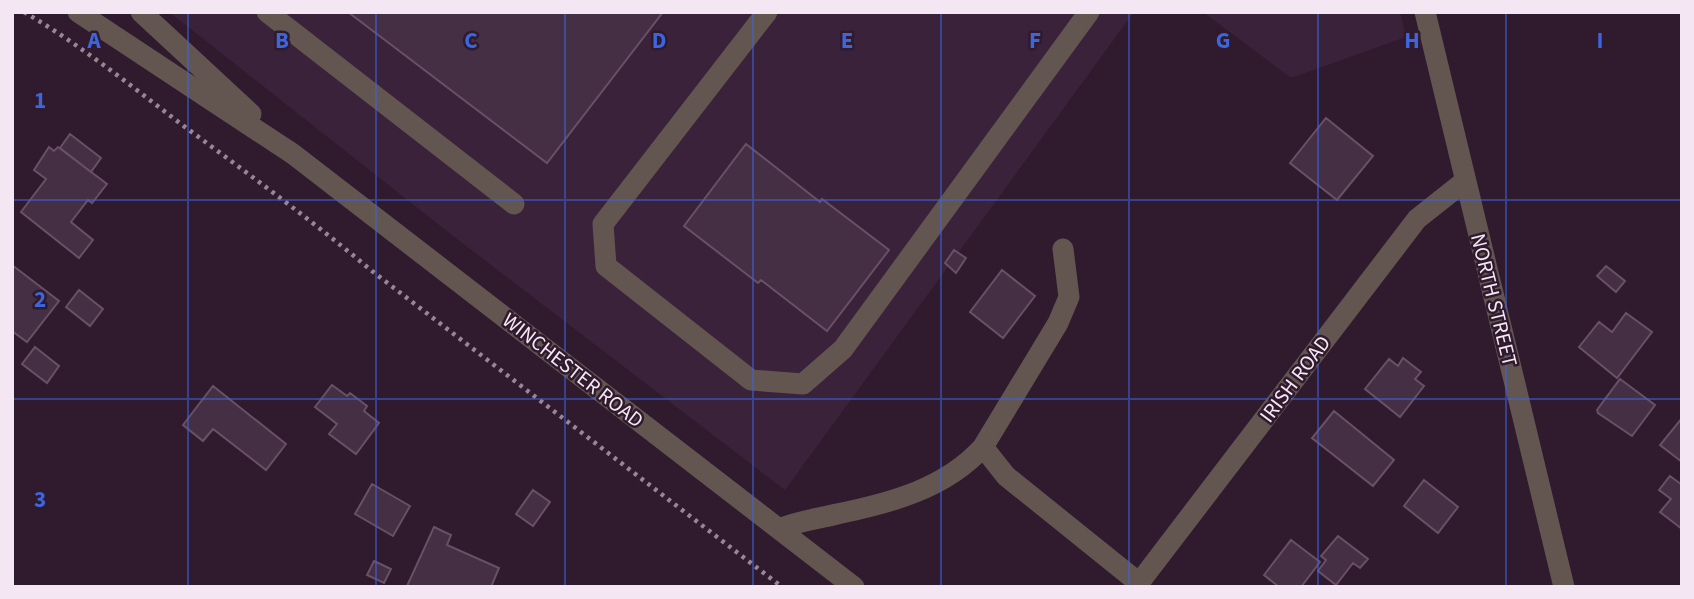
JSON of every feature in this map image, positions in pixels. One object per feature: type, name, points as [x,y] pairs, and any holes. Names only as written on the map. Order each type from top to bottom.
[{"type":"street","name":"WINCHESTER ROAD","points":[[78,12],[293,154],[854,587]]},
{"type":"street","name":"WINCHESTER ROAD","points":[[141,12],[293,154]]},
{"type":"street","points":[[267,12],[514,204]]},
{"type":"street","points":[[767,12],[603,224],[606,266],[751,380],[803,384],[843,349],[1089,12]]},
{"type":"street","name":"NORTH STREET","points":[[1425,12],[1564,587]]},
{"type":"street","name":"IRISH ROAD","points":[[1138,585],[1417,219],[1465,181]]},
{"type":"street","points":[[779,529],[795,522],[894,500],[924,489],[971,461],[983,447],[1058,323],[1069,297],[1063,249]]},
{"type":"street","points":[[983,447],[1006,476],[1138,585]]},
{"type":"path","points":[[24,12],[45,24],[133,88],[326,232],[372,271],[782,587]]},
{"type":"shaded area","points":[[169,12],[1134,12],[785,490],[448,232]]},
{"type":"shaded area","points":[[1203,12],[1400,12],[1406,37],[1291,78]]},
{"type":"building","points":[[348,12],[663,12],[547,163]]},
{"type":"building","points":[[1326,118],[1373,156],[1337,200],[1290,163]]},
{"type":"building","points":[[70,134],[101,158],[91,172],[60,148]]},
{"type":"building","points":[[746,144],[820,202],[822,199],[889,250],[827,331],[761,280],[758,283],[684,226]]},
{"type":"building","points":[[49,147],[54,151],[58,147],[107,184],[92,203],[88,200],[71,222],[93,240],[79,258],[21,212],[46,179],[34,170]]},
{"type":"building","points":[[954,250],[966,258],[956,273],[945,263]]},
{"type":"building","points":[[12,265],[59,301],[27,342],[12,331]]},
{"type":"building","points":[[1606,266],[1625,281],[1616,292],[1597,276]]},
{"type":"building","points":[[1002,270],[1035,296],[1003,338],[970,312]]},
{"type":"building","points":[[79,290],[103,309],[90,326],[66,307]]},
{"type":"building","points":[[1626,313],[1652,332],[1617,378],[1579,347],[1599,322],[1612,332]]},
{"type":"building","points":[[35,347],[59,366],[47,383],[22,364]]},
{"type":"building","points":[[1403,358],[1421,372],[1415,379],[1424,386],[1400,417],[1365,389],[1389,359],[1398,366]]},
{"type":"building","points":[[1620,379],[1655,405],[1632,436],[1597,410]]},
{"type":"building","points":[[332,385],[347,396],[350,393],[367,406],[364,411],[379,423],[356,454],[329,434],[337,424],[315,407]]},
{"type":"building","points":[[213,386],[286,444],[266,470],[213,429],[203,441],[183,425]]},
{"type":"building","points":[[1334,411],[1394,460],[1373,486],[1312,438]]},
{"type":"building","points":[[1682,418],[1682,462],[1660,445]]},
{"type":"building","points":[[1670,476],[1682,485],[1682,529],[1660,512],[1671,499],[1659,490]]},
{"type":"building","points":[[1424,480],[1458,507],[1438,533],[1404,506]]},
{"type":"building","points":[[372,484],[410,506],[393,536],[355,514]]},
{"type":"building","points":[[533,490],[550,502],[533,526],[516,514]]},
{"type":"building","points":[[434,527],[451,535],[447,545],[499,568],[491,587],[407,586]]},
{"type":"building","points":[[1338,536],[1368,559],[1360,568],[1353,563],[1336,585],[1318,571],[1326,560],[1321,556]]},
{"type":"building","points":[[1291,540],[1320,562],[1301,587],[1279,587],[1264,575]]},
{"type":"building","points":[[374,561],[391,569],[384,583],[367,575]]}]
